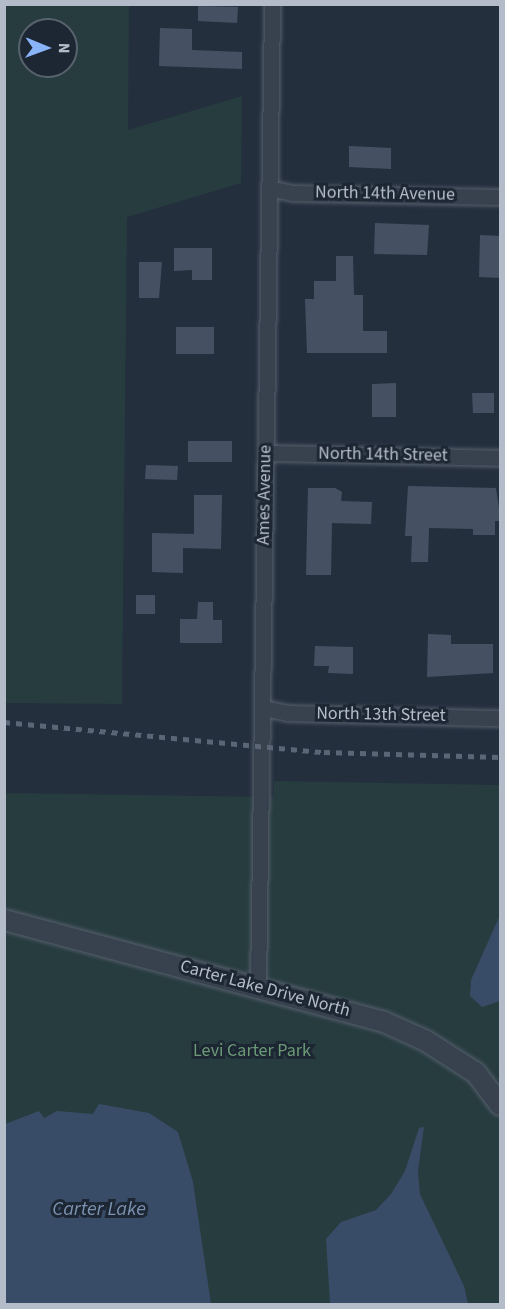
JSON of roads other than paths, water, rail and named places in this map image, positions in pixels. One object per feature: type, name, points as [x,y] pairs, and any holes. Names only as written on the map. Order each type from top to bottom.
[{"type":"street","name":"Ames Avenue","points":[[258,986],[272,4]]},
{"type":"street","name":"North 14th Avenue","points":[[269,188],[292,193],[501,197]]},
{"type":"street","name":"North 14th Street","points":[[266,453],[501,458]]},
{"type":"street","name":"North 13th Street","points":[[263,708],[288,713],[501,717]]},
{"type":"street","name":"Carter Lake Drive North","points":[[4,920],[357,1013],[426,1041],[476,1073],[501,1105]]},
{"type":"water","points":[[500,915],[500,1001],[482,1007],[470,996],[471,980]]},
{"type":"water","name":"Carter Lake","points":[[99,1104],[149,1113],[178,1132],[193,1182],[211,1304],[5,1304],[5,1124],[39,1111],[44,1118],[57,1111],[93,1114]]},
{"type":"water","points":[[424,1127],[418,1171],[420,1194],[464,1286],[468,1304],[330,1304],[326,1239],[341,1222],[376,1210],[391,1194],[405,1171],[419,1128]]},
{"type":"railway","points":[[4,722],[324,752],[500,757]]},
{"type":"park label","name":"Levi Carter Park","points":[[252,1051]]}]
